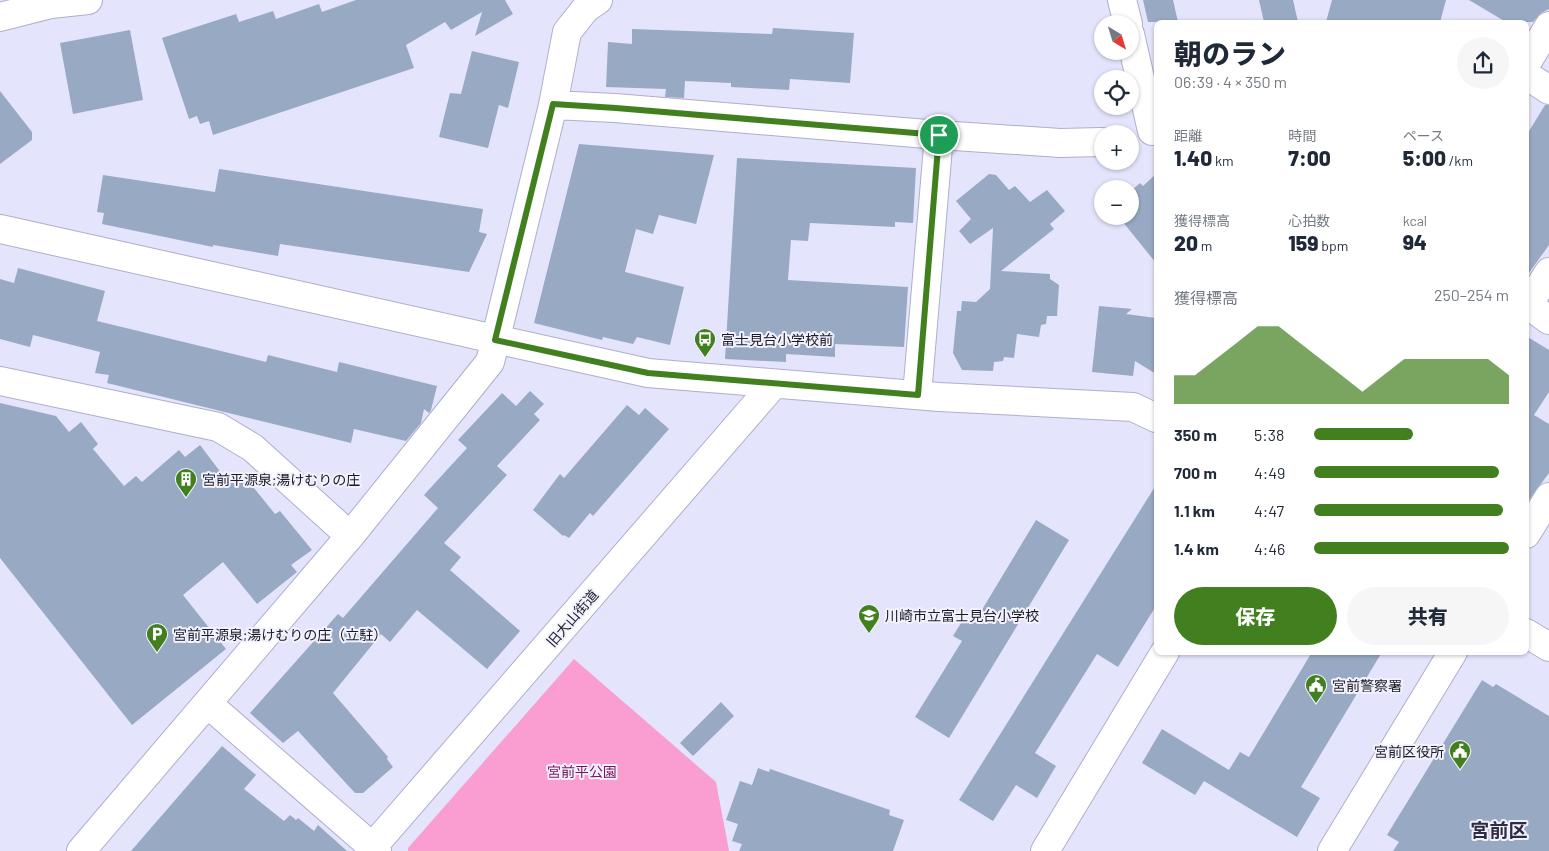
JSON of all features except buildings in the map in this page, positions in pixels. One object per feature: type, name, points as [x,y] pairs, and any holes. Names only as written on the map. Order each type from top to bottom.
[{"type":"street","points":[[0,17],[51,2],[88,0]]},
{"type":"street","points":[[81,851],[350,536],[490,362],[553,104],[567,32],[586,8],[598,0]]},
{"type":"street","points":[[1122,0],[1126,15]]},
{"type":"street","points":[[1529,59],[1549,26]]},
{"type":"street","points":[[1134,60],[1146,133]]},
{"type":"street","points":[[1529,77],[1549,90]]},
{"type":"street","points":[[553,104],[939,135],[1060,143],[1094,142]]},
{"type":"street","points":[[918,395],[939,135]]},
{"type":"street","points":[[0,229],[648,373],[918,395],[1133,407],[1154,417]]},
{"type":"street","points":[[1529,303],[1549,272]]},
{"type":"street","points":[[1529,306],[1549,320]]},
{"type":"street","points":[[0,381],[218,428],[253,448],[350,536]]},
{"type":"street","name":"旧大山街道","points":[[373,850],[774,384]]},
{"type":"street","points":[[1529,529],[1549,497]]},
{"type":"street","points":[[1529,635],[1549,647]]},
{"type":"street","points":[[1045,851],[1163,655]]},
{"type":"street","points":[[1332,851],[1451,655]]},
{"type":"street","points":[[208,704],[373,850]]},
{"type":"green space","name":"宮前平公園","points":[[574,659],[716,782],[729,851],[408,851],[408,848]]},
{"type":"place","name":"富士見台小学校前","points":[[705,358]]},
{"type":"place","name":"宮前平源泉;湯けむりの庄","points":[[186,498]]},
{"type":"place","name":"川崎市立富士見台小学校","points":[[869,634]]},
{"type":"place","name":"宮前平源泉;湯けむりの庄（立駐）","points":[[157,653]]},
{"type":"place","name":"宮前警察署","points":[[1316,704]]},
{"type":"place","name":"宮前区役所","points":[[1460,770]]},
{"type":"district","name":"宮前区","points":[[1499,829]]},
{"type":"route","points":[[553,104],[939,135],[918,395],[648,373],[495,340],[553,104]]}]
